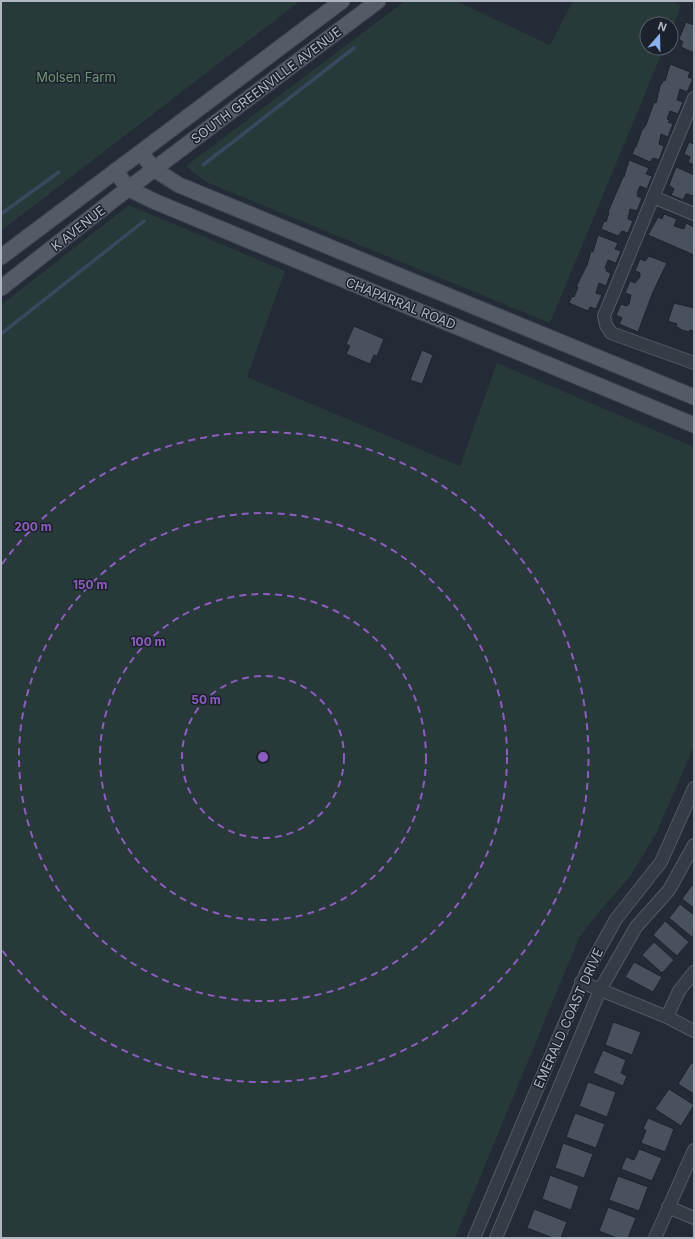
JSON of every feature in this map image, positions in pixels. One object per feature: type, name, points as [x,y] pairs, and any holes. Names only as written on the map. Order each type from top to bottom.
[{"type":"main road","name":"SOUTH GREENVILLE AVENUE","points":[[136,157],[342,1]]},
{"type":"main road","name":"SOUTH GREENVILLE AVENUE","points":[[155,170],[378,1]]},
{"type":"main road","points":[[314,22],[327,39]]},
{"type":"main road","name":"CHAPARRAL ROAD","points":[[136,157],[179,185],[694,397]]},
{"type":"main road","name":"K AVENUE","points":[[1,257],[115,171],[136,157]]},
{"type":"main road","name":"K AVENUE","points":[[1,288],[155,170]]},
{"type":"main road","name":"CHAPARRAL ROAD","points":[[115,171],[129,189],[694,425]]},
{"type":"main road","points":[[424,313],[435,290]]},
{"type":"main road","points":[[654,408],[663,384]]},
{"type":"street","points":[[694,98],[604,316],[606,325],[611,333],[694,363]]},
{"type":"street","points":[[653,197],[694,214]]},
{"type":"street","name":"EMERALD COAST DRIVE","points":[[474,1238],[581,982],[609,931],[661,862],[694,788]]},
{"type":"street","name":"EMERALD COAST DRIVE","points":[[496,1238],[600,990],[636,927],[669,890],[694,845]]},
{"type":"street","points":[[667,1017],[679,991],[694,972]]},
{"type":"street","points":[[581,982],[667,1017],[694,1031]]},
{"type":"street","points":[[655,1238],[694,1150]]},
{"type":"street","points":[[668,1207],[694,1218]]},
{"type":"green space","name":"Molsen Farm","points":[[1,1],[300,1],[1,231]]},
{"type":"green space","points":[[405,1],[456,1],[550,45],[573,1],[671,1],[681,6],[677,16],[639,16],[639,56],[661,56],[550,323],[206,182],[186,166]]},
{"type":"green space","points":[[129,205],[285,271],[247,377],[460,466],[497,363],[694,447],[694,746],[656,834],[629,878],[598,913],[579,938],[455,1238],[1,1238],[1,305]]},
{"type":"building","points":[[686,22],[694,25],[694,53],[681,47],[683,42],[679,39]]},
{"type":"building","points":[[670,64],[690,72],[688,77],[693,79],[687,92],[680,89],[677,100],[683,102],[678,114],[670,111],[667,119],[670,120],[668,122],[673,124],[668,137],[661,134],[659,144],[664,146],[659,160],[653,158],[650,162],[632,154],[642,130],[646,125],[654,102],[656,103],[660,86],[664,80],[665,81]]},
{"type":"building","points":[[689,142],[694,144],[694,165],[688,162],[690,157],[684,154]]},
{"type":"building","points":[[629,160],[649,168],[646,174],[652,176],[647,189],[640,186],[637,193],[637,196],[642,198],[637,211],[630,209],[628,219],[633,221],[628,233],[622,231],[618,236],[601,229],[604,221],[606,222],[608,212],[624,177]]},
{"type":"building","points":[[676,167],[694,175],[694,198],[693,196],[686,194],[683,200],[671,195],[674,189],[669,185]]},
{"type":"building","points":[[664,214],[677,219],[674,226],[684,229],[686,223],[694,227],[694,255],[648,235],[658,217],[662,219]]},
{"type":"building","points":[[598,235],[618,243],[615,249],[621,251],[616,263],[608,260],[605,268],[607,269],[606,271],[611,273],[606,286],[599,283],[596,293],[602,295],[596,309],[590,307],[588,311],[569,303],[572,296],[574,297],[578,287],[576,287],[587,265],[591,251],[593,252]]},
{"type":"building","points":[[649,256],[667,263],[653,292],[638,332],[619,324],[622,318],[616,315],[621,304],[627,306],[629,304],[631,295],[625,293],[630,281],[635,283],[640,277],[640,273],[635,271],[640,259],[645,261]]},
{"type":"building","points":[[674,303],[694,308],[694,331],[690,330],[689,332],[682,330],[676,326],[677,324],[668,321]]},
{"type":"building","points":[[354,326],[384,339],[377,356],[374,355],[370,364],[346,354],[350,346],[346,344]]},
{"type":"building","points":[[422,350],[433,355],[422,384],[410,380]]},
{"type":"building","points":[[692,885],[694,887],[694,908],[682,899]]},
{"type":"building","points":[[680,904],[694,915],[693,938],[669,918]]},
{"type":"building","points":[[665,921],[689,942],[677,956],[653,935]]},
{"type":"building","points":[[654,942],[674,960],[662,973],[642,955]]},
{"type":"building","points":[[634,962],[662,977],[653,992],[625,977]]},
{"type":"building","points":[[613,1022],[641,1032],[632,1055],[605,1045]]},
{"type":"building","points":[[603,1050],[626,1060],[621,1073],[627,1076],[623,1086],[593,1073]]},
{"type":"building","points":[[691,1063],[694,1064],[694,1094],[678,1084]]},
{"type":"building","points":[[588,1082],[616,1092],[607,1117],[579,1106]]},
{"type":"building","points":[[669,1089],[694,1105],[681,1126],[655,1109]]},
{"type":"building","points":[[575,1113],[605,1124],[596,1148],[566,1137]]},
{"type":"building","points":[[648,1118],[674,1129],[665,1152],[641,1143],[646,1130],[643,1129]]},
{"type":"building","points":[[563,1143],[593,1154],[584,1178],[555,1168]]},
{"type":"building","points":[[639,1149],[662,1158],[652,1181],[621,1169],[626,1157],[634,1160]]},
{"type":"building","points":[[550,1175],[579,1186],[571,1210],[542,1199]]},
{"type":"building","points":[[618,1176],[648,1187],[639,1211],[609,1200]]},
{"type":"building","points":[[608,1207],[636,1218],[628,1238],[617,1238],[599,1231]]},
{"type":"building","points":[[534,1209],[567,1222],[561,1238],[553,1238],[527,1228]]},
{"type":"waterway","points":[[203,165],[354,48]]},
{"type":"waterway","points":[[1,214],[59,172]]},
{"type":"waterway","points":[[1,334],[144,221]]}]
